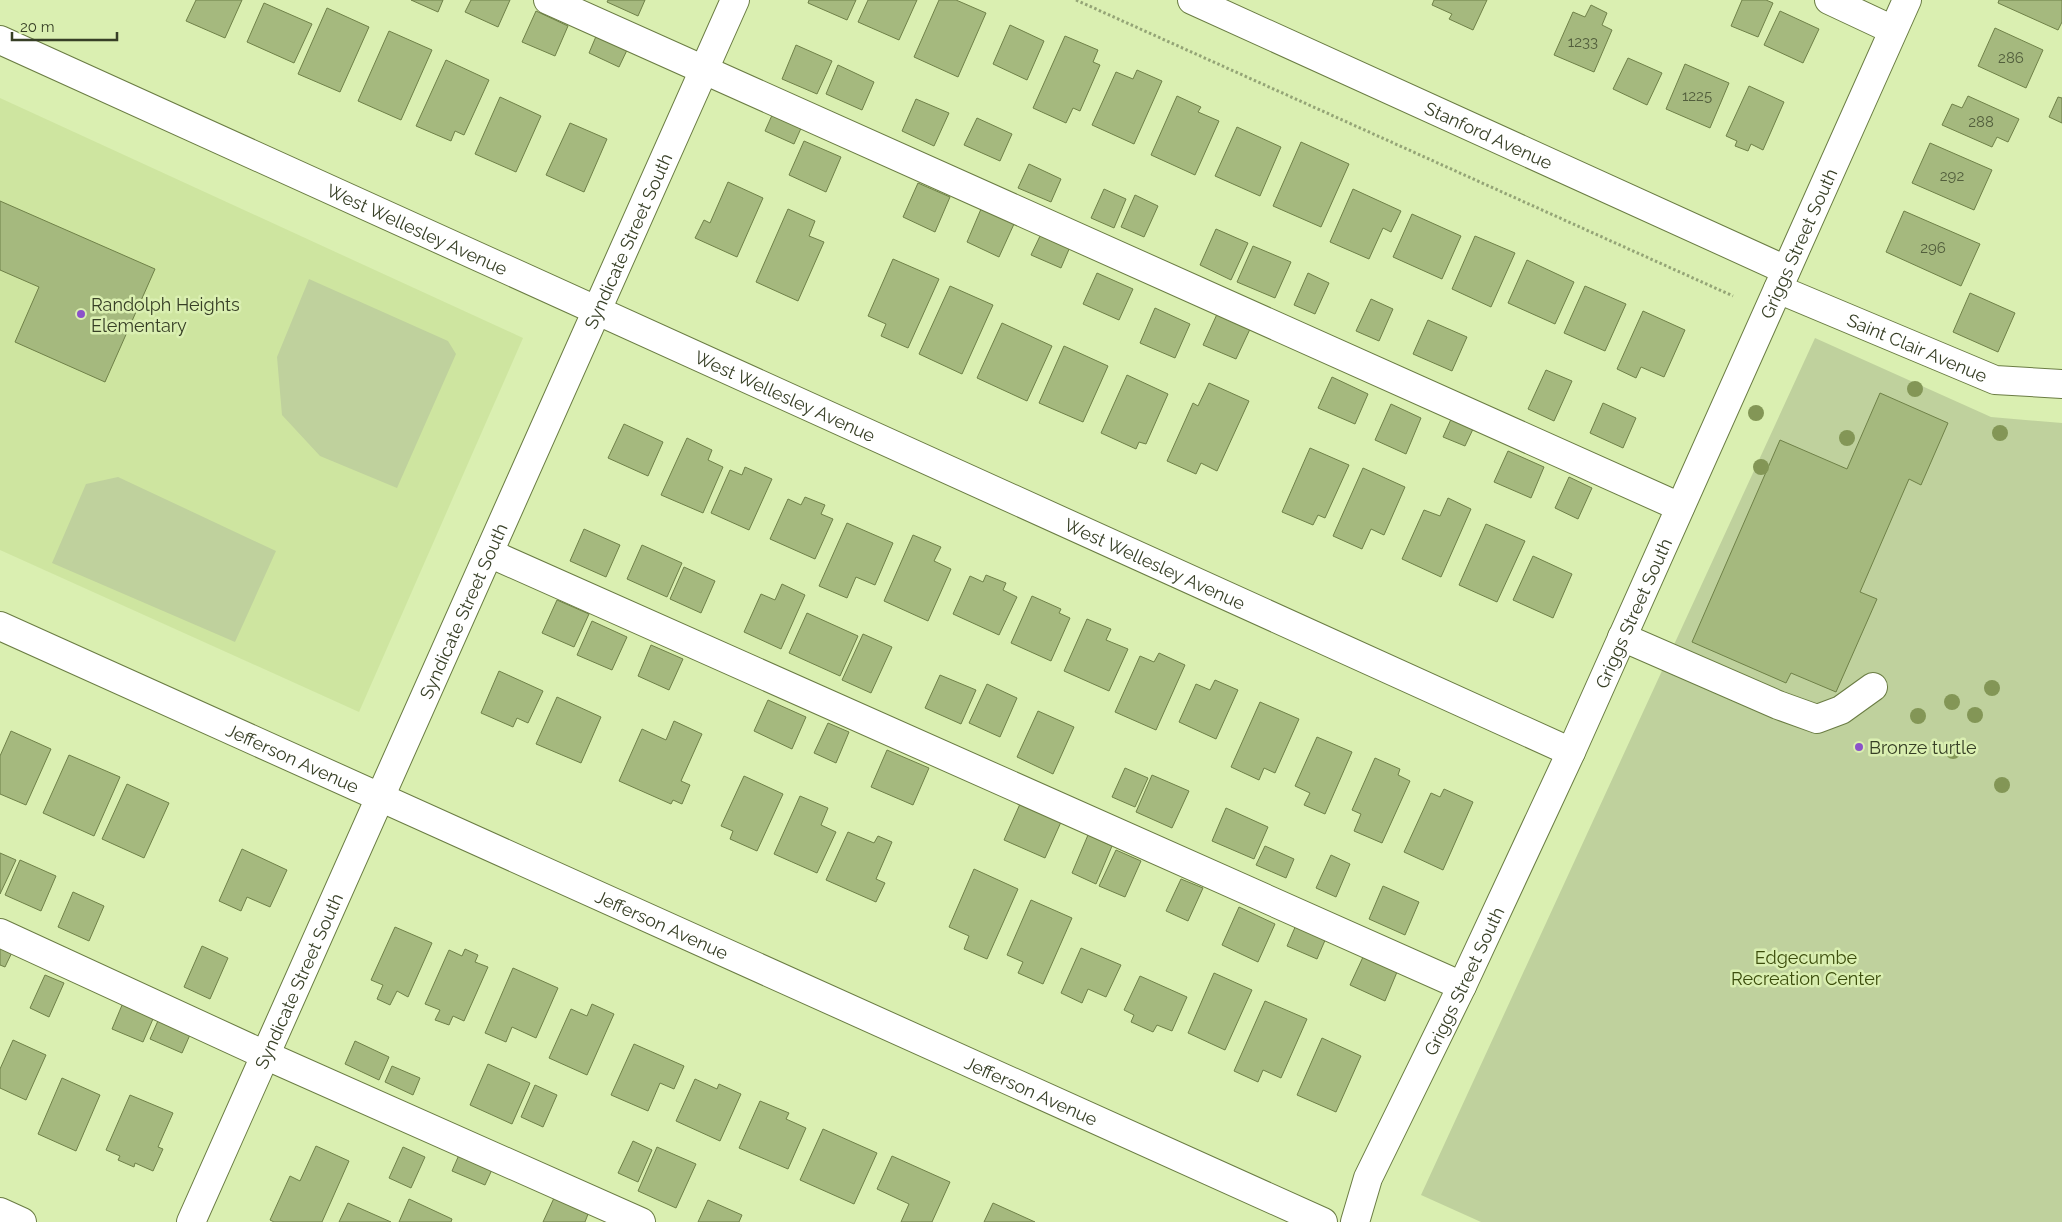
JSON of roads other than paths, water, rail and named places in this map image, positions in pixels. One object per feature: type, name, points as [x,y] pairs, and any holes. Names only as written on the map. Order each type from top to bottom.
[{"type":"street","points":[[548,0],[1680,507]]},
{"type":"street","name":"Syndicate Street South","points":[[190,1222],[735,0]]},
{"type":"street","name":"Stanford Avenue","points":[[1192,0],[1782,279]]},
{"type":"street","points":[[1829,0],[1894,30]]},
{"type":"street","name":"Griggs Street South","points":[[1355,1222],[1368,1178],[1462,986],[1571,752],[1907,0]]},
{"type":"street","name":"West Wellesley Avenue","points":[[0,40],[1571,752]]},
{"type":"street","name":"Saint Clair Avenue","points":[[1782,279],[1996,380],[2062,384]]},
{"type":"street","points":[[489,553],[1462,986]]},
{"type":"street","name":"Jefferson Avenue","points":[[0,626],[1323,1222]]},
{"type":"street","points":[[1622,637],[1778,705],[1818,719],[1841,710],[1873,687]]},
{"type":"street","points":[[0,934],[265,1055],[641,1222]]},
{"type":"street","points":[[0,1212],[22,1222]]},
{"type":"place","name":"Randolph Heights Elementary","points":[[81,314]]},
{"type":"place","name":"Bronze turtle","points":[[1859,747]]},
{"type":"park label","name":"Edgecumbe Recreation Center","points":[[1806,968]]}]
